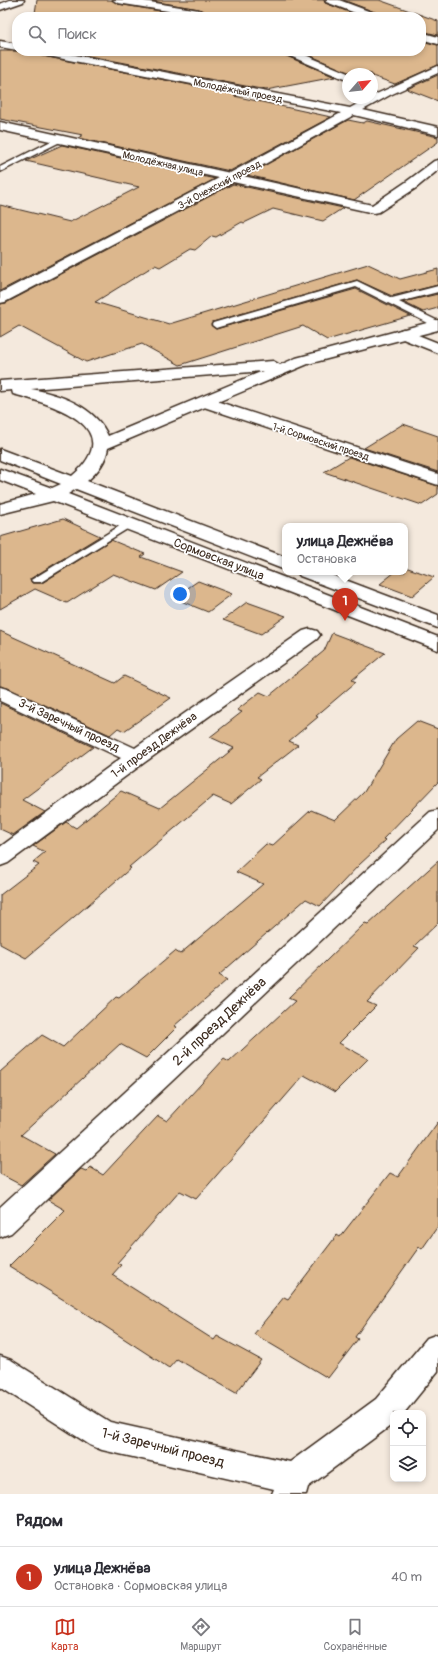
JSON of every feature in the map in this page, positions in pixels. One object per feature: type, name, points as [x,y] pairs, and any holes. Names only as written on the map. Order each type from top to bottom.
[{"type":"street","points":[[0,7],[19,0]]},
{"type":"street","points":[[118,0],[186,12]]},
{"type":"street","points":[[167,0],[196,12]]},
{"type":"street","points":[[330,0],[361,12]]},
{"type":"street","points":[[426,37],[438,41]]},
{"type":"street","points":[[0,44],[12,46]]},
{"type":"street","name":"Молодёжный проезд","points":[[64,56],[354,112],[438,131]]},
{"type":"street","points":[[299,56],[342,74]]},
{"type":"street","name":"3-й Онежский проезд","points":[[0,299],[354,112],[386,93],[438,69]]},
{"type":"street","points":[[378,90],[386,93]]},
{"type":"street","name":"Молодёжная улица","points":[[0,126],[374,209],[411,185],[438,164]]},
{"type":"street","points":[[0,386],[262,368],[302,361],[438,325]]},
{"type":"street","points":[[403,334],[438,348]]},
{"type":"street","points":[[101,445],[302,361]]},
{"type":"street","points":[[0,389],[35,394],[56,400],[73,408],[87,417],[96,428],[101,445],[95,462],[86,473],[74,483],[52,494],[0,509]]},
{"type":"street","name":"1-й Сормовский проезд","points":[[204,402],[438,480]]},
{"type":"street","name":"Сормовская улица","points":[[0,454],[282,563]]},
{"type":"street","name":"Сормовская улица","points":[[0,474],[438,644]]},
{"type":"street","points":[[315,575],[438,622]]},
{"type":"street","name":"1-й проезд Дежнёва","points":[[0,858],[137,757],[310,635]]},
{"type":"street","name":"3-й Заречный проезд","points":[[0,693],[137,757]]},
{"type":"street","name":"2-й проезд Дежнёва","points":[[0,1225],[438,817]]},
{"type":"street","points":[[292,1486],[388,1409],[438,1347]]},
{"type":"street","name":"1-й Заречный проезд","points":[[0,1370],[102,1435],[292,1486]]},
{"type":"lane","points":[[0,170],[60,140]]},
{"type":"lane","points":[[216,325],[357,284],[438,325]]},
{"type":"lane","points":[[393,301],[438,289]]},
{"type":"lane","points":[[37,580],[128,524]]},
{"type":"building","points":[[37,0],[112,0],[118,4],[166,12],[35,12]]},
{"type":"building","points":[[146,0],[324,0],[325,3],[349,12],[205,12],[199,9]]},
{"type":"building","points":[[343,0],[379,0],[413,12],[375,12]]},
{"type":"building","points":[[426,17],[438,21],[438,35],[426,32]]},
{"type":"building","points":[[426,42],[438,45],[438,65],[395,84],[378,78],[378,68],[342,68],[342,70],[311,56],[426,56]]},
{"type":"building","points":[[0,51],[12,51],[12,56],[43,56],[241,95],[234,96],[331,117],[230,171],[78,138],[83,135],[0,119]]},
{"type":"building","points":[[89,56],[287,56],[335,77],[266,90]]},
{"type":"building","points":[[438,75],[438,101],[407,89]]},
{"type":"building","points":[[348,120],[363,123],[367,121],[438,137],[438,142],[354,200],[247,175]]},
{"type":"building","points":[[62,145],[215,179],[0,291],[0,205],[70,222],[139,187],[26,161]]},
{"type":"building","points":[[233,184],[343,208],[323,221],[273,209],[244,223],[242,222],[216,237],[212,236],[195,250],[190,249],[160,267],[155,265],[95,302],[169,324],[368,264],[400,279],[438,269],[438,285],[392,296],[357,280],[213,322],[211,325],[216,329],[356,289],[410,316],[327,340],[303,326],[180,365],[142,344],[86,362],[19,326],[0,337],[0,304],[6,303]]},
{"type":"building","points":[[438,294],[438,308],[423,312],[403,302]]},
{"type":"building","points":[[403,424],[438,436],[438,472],[364,448]]},
{"type":"building","points":[[349,457],[438,486],[438,494],[422,505],[324,472]]},
{"type":"building","points":[[63,519],[100,536],[30,579],[32,583],[42,583],[111,540],[145,554],[141,557],[182,572],[156,590],[113,574],[67,603],[35,589],[0,609],[0,537]]},
{"type":"building","points":[[408,568],[434,577],[412,596],[380,584],[391,575],[408,575]]},
{"type":"building","points":[[198,581],[232,594],[208,612],[173,598]]},
{"type":"building","points":[[247,602],[286,616],[261,634],[223,620]]},
{"type":"building","points":[[0,631],[115,683],[124,676],[171,698],[124,731],[118,728],[110,735],[8,688],[0,686]]},
{"type":"building","points":[[332,633],[385,653],[352,680],[356,682],[289,741],[298,745],[257,777],[261,779],[231,804],[213,796],[129,867],[131,868],[26,958],[0,944],[0,895],[39,865],[33,862],[45,852],[33,846],[66,822],[76,828],[121,791],[160,808],[234,748],[210,737],[242,712],[237,710],[260,692],[269,696],[324,651]]},
{"type":"building","points":[[0,703],[93,747],[22,800],[45,812],[13,835],[0,829]]},
{"type":"building","points":[[417,721],[438,729],[438,782],[383,839],[386,840],[359,865],[320,906],[306,899],[219,975],[227,980],[174,1026],[177,1027],[146,1058],[120,1044],[21,1135],[55,1154],[21,1185],[0,1174],[0,1072],[42,1035],[63,1047],[116,997],[119,998],[175,951],[180,954],[263,884],[236,872],[266,844],[272,846],[311,810],[335,820],[364,792],[396,739]]},
{"type":"building","points":[[438,861],[438,923],[414,946],[419,948],[367,1002],[376,1006],[339,1043],[368,1059],[335,1092],[304,1075],[196,1199],[180,1191],[117,1263],[121,1265],[112,1275],[214,1340],[217,1336],[261,1360],[236,1393],[177,1359],[169,1368],[9,1266],[65,1210],[48,1200],[81,1169],[86,1171],[90,1167],[103,1175],[158,1116],[167,1121],[224,1059],[229,1062],[295,1001],[288,998],[365,923],[368,924]]},
{"type":"building","points":[[438,1122],[438,1226],[422,1249],[419,1247],[355,1337],[358,1339],[328,1378],[254,1334],[284,1297],[288,1299],[337,1235],[340,1237],[390,1173],[398,1177]]},
{"type":"place","name":"улица Дежнёва","points":[[345,621]]}]
